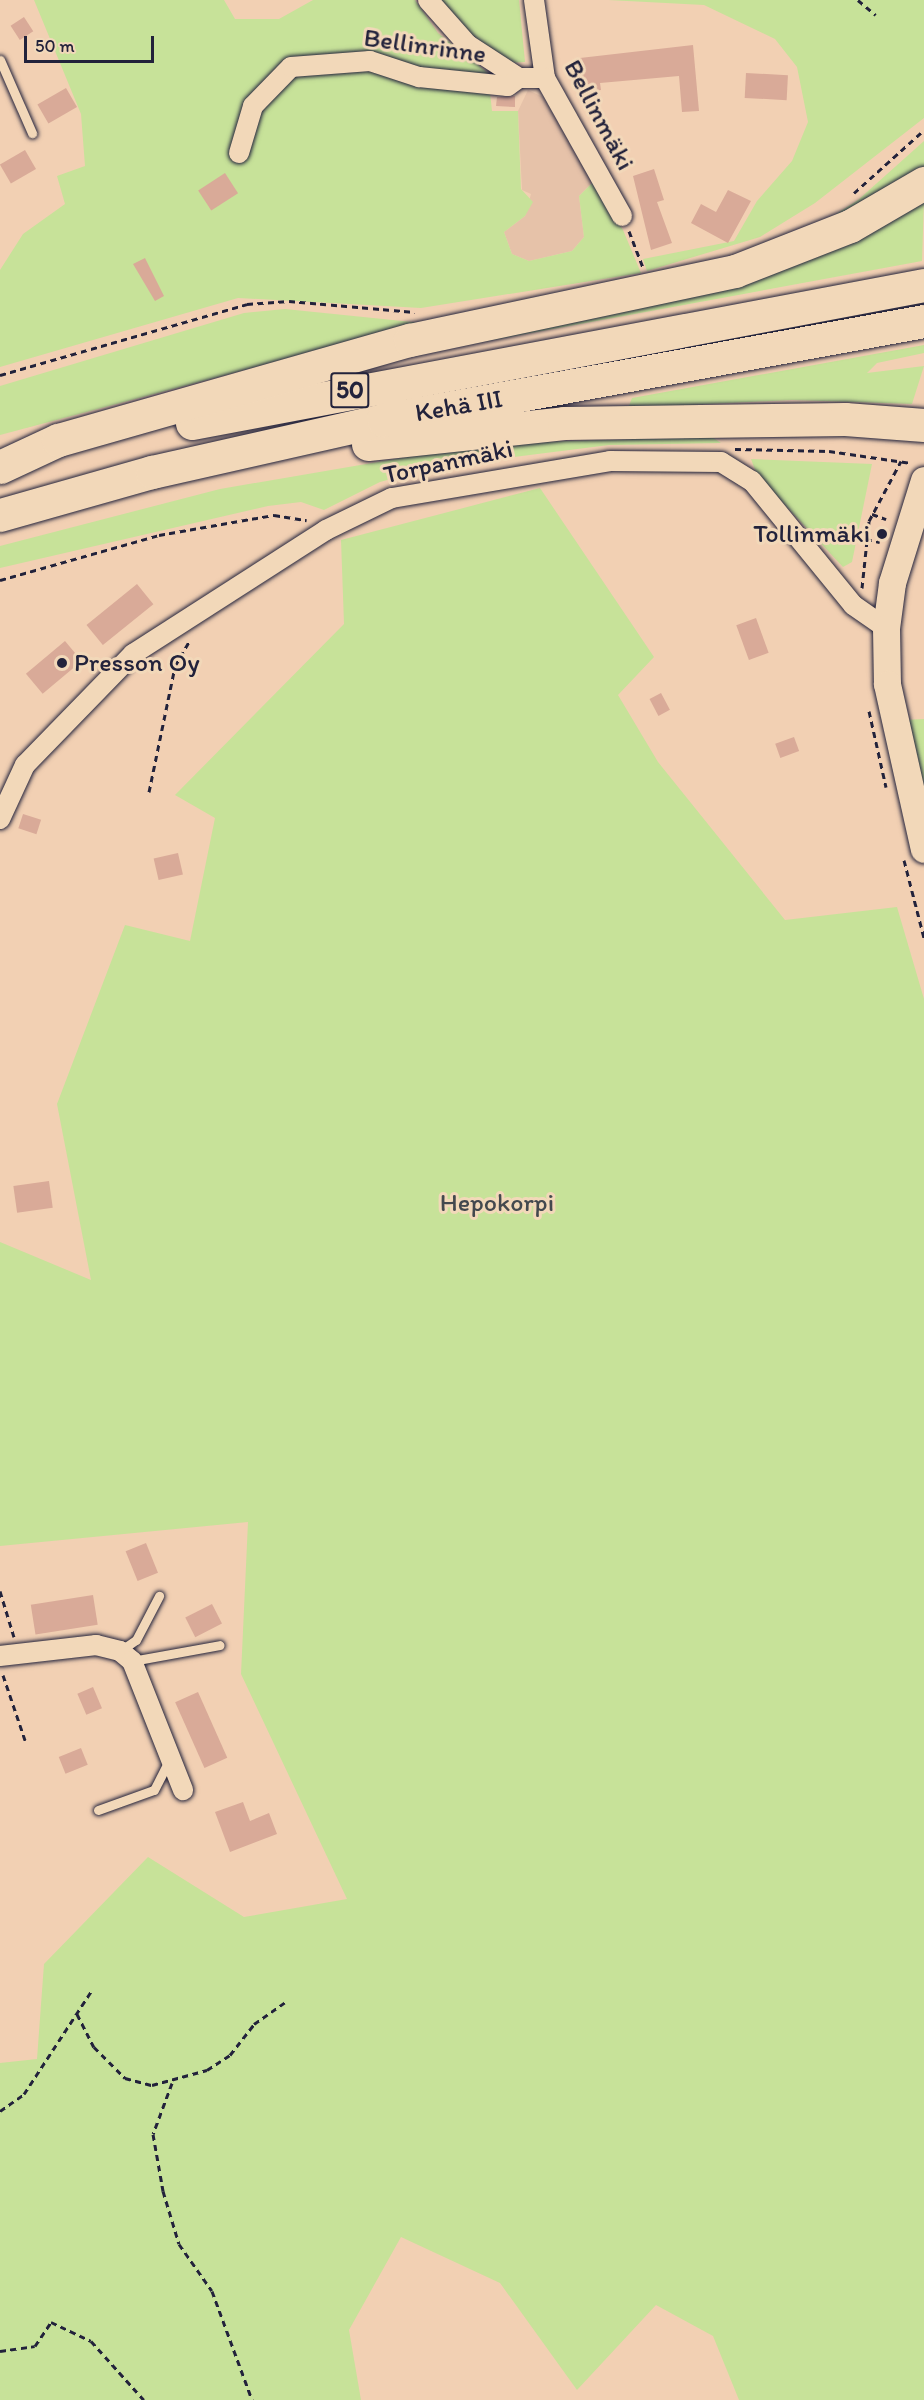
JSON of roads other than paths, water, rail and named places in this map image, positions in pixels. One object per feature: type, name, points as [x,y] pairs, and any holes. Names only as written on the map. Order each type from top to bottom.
[{"type":"highway","points":[[0,467],[58,440],[410,340],[735,271],[850,225],[924,183]]},
{"type":"highway","name":"Kehä III","points":[[0,473],[276,404],[924,285]]},
{"type":"highway","name":"Kehä III","points":[[0,515],[152,472],[383,420],[924,321]]},
{"type":"highway","points":[[152,472],[564,423],[845,419],[924,425]]},
{"type":"main road","points":[[924,480],[892,583],[886,628],[887,684],[924,849]]},
{"type":"street","points":[[428,0],[468,45],[519,78]]},
{"type":"street","name":"Bellinmäki","points":[[534,0],[545,78],[622,216]]},
{"type":"street","name":"Bellinrinne","points":[[239,153],[254,106],[291,67],[370,61],[419,77],[508,86],[519,78],[545,78]]},
{"type":"street","name":"Torpanmäki","points":[[0,819],[25,765],[133,654],[326,530],[392,498],[522,474],[610,461],[721,462],[752,481],[858,610],[886,628]]},
{"type":"street","points":[[9,1654],[96,1645],[126,1656],[183,1790]]},
{"type":"lane","points":[[0,60],[33,133]]},
{"type":"lane","points":[[126,1656],[159,1596]]},
{"type":"lane","points":[[126,1656],[220,1645]]},
{"type":"lane","points":[[98,1810],[154,1790],[170,1759]]},
{"type":"place","name":"Tollinmäki","points":[[882,534]]},
{"type":"place","name":"Presson Oy","points":[[62,663]]},
{"type":"park label","name":"Hepokorpi","points":[[497,1203]]}]
